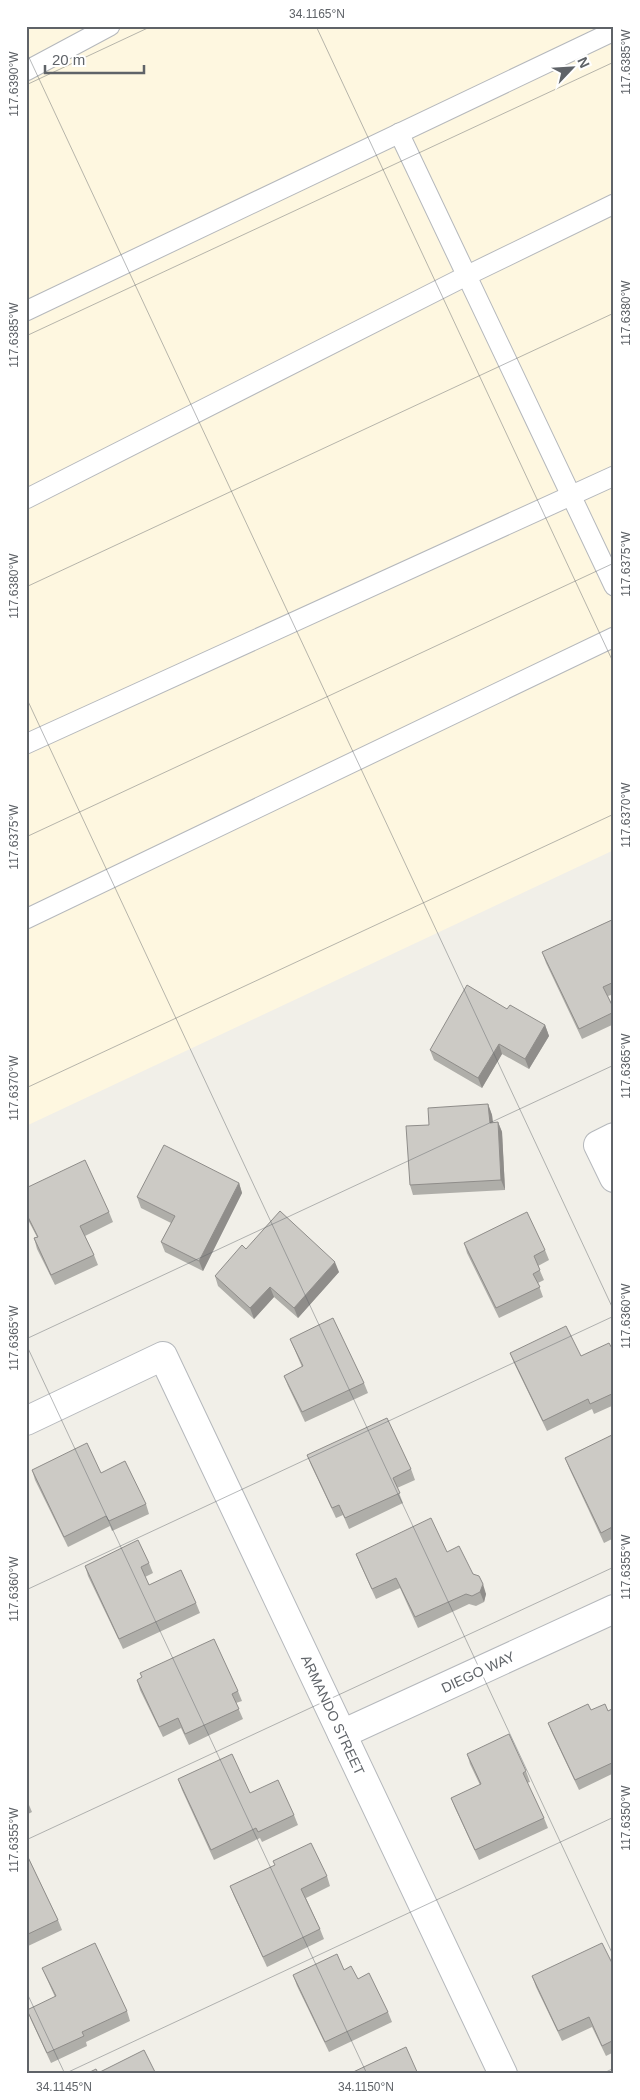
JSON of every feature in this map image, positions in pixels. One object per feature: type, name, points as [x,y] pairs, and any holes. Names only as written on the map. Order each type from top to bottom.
[{"type":"street","points":[[606,1141],[614,1178]]},
{"type":"street","name":"ARMANDO STREET","points":[[26,1421],[163,1356],[503,2074]]},
{"type":"street","name":"DIEGO WAY","points":[[342,1734],[614,1609]]},
{"type":"lane","points":[[26,71],[110,26]]},
{"type":"lane","points":[[26,311],[614,31]]},
{"type":"lane","points":[[399,134],[614,586]]},
{"type":"lane","points":[[26,499],[466,276],[614,204]]},
{"type":"lane","points":[[26,744],[614,476]]},
{"type":"lane","points":[[26,919],[614,637]]},
{"type":"shaded area","points":[[26,26],[614,26],[614,850],[26,1126]]},
{"type":"building","points":[[614,919],[614,982],[603,987],[614,1012],[579,1029],[542,952]]},
{"type":"building","points":[[467,985],[507,1009],[510,1005],[545,1025],[525,1059],[499,1044],[478,1078],[430,1050]]},
{"type":"building","points":[[488,1104],[490,1123],[498,1122],[501,1180],[410,1185],[406,1126],[429,1125],[428,1108]]},
{"type":"building","points":[[164,1145],[239,1183],[199,1261],[161,1242],[175,1216],[137,1197]]},
{"type":"building","points":[[85,1160],[109,1212],[80,1226],[94,1255],[51,1275],[34,1238],[38,1237],[26,1213],[26,1188]]},
{"type":"building","points":[[280,1211],[335,1262],[294,1308],[270,1287],[250,1308],[215,1276],[242,1245],[246,1249]]},
{"type":"building","points":[[527,1212],[545,1250],[534,1256],[540,1270],[533,1274],[540,1287],[496,1308],[464,1243]]},
{"type":"building","points":[[333,1318],[364,1383],[302,1412],[284,1376],[303,1366],[290,1339]]},
{"type":"building","points":[[566,1326],[581,1356],[609,1343],[614,1352],[614,1393],[590,1404],[588,1399],[543,1421],[510,1353]]},
{"type":"building","points":[[387,1418],[411,1469],[393,1478],[400,1493],[345,1518],[339,1505],[332,1508],[307,1455]]},
{"type":"building","points":[[614,1434],[614,1526],[601,1533],[565,1458]]},
{"type":"building","points":[[87,1443],[101,1473],[125,1461],[146,1504],[109,1521],[106,1516],[64,1537],[32,1470]]},
{"type":"building","points":[[431,1518],[447,1552],[459,1546],[473,1574],[479,1576],[483,1584],[480,1592],[472,1596],[466,1594],[415,1617],[396,1578],[372,1589],[356,1554]]},
{"type":"building","points":[[138,1540],[149,1563],[141,1567],[149,1585],[181,1570],[196,1603],[119,1639],[85,1566]]},
{"type":"building","points":[[214,1639],[238,1691],[232,1694],[239,1709],[185,1734],[178,1718],[159,1727],[137,1680],[142,1677],[140,1673]]},
{"type":"building","points":[[588,1704],[591,1710],[605,1704],[608,1711],[614,1708],[614,1762],[575,1780],[548,1723]]},
{"type":"building","points":[[509,1734],[526,1771],[523,1773],[544,1818],[475,1850],[451,1798],[481,1784],[467,1754]]},
{"type":"building","points":[[232,1754],[250,1793],[278,1780],[294,1815],[258,1832],[256,1828],[211,1850],[178,1779]]},
{"type":"building","points":[[311,1843],[327,1876],[301,1889],[320,1929],[263,1957],[230,1886],[275,1865],[273,1861]]},
{"type":"building","points":[[26,1853],[58,1920],[26,1935]]},
{"type":"building","points":[[95,1943],[127,2011],[82,2032],[84,2036],[47,2053],[27,2010],[56,1996],[42,1968]]},
{"type":"building","points":[[602,1943],[614,1967],[614,2040],[602,2046],[589,2017],[558,2031],[532,1976]]},
{"type":"building","points":[[337,1954],[344,1970],[351,1966],[358,1979],[369,1973],[388,2012],[325,2042],[293,1975]]},
{"type":"building","points":[[406,2047],[418,2074],[349,2074]]},
{"type":"building","points":[[144,2050],[156,2074],[86,2074],[96,2069],[98,2073]]}]
